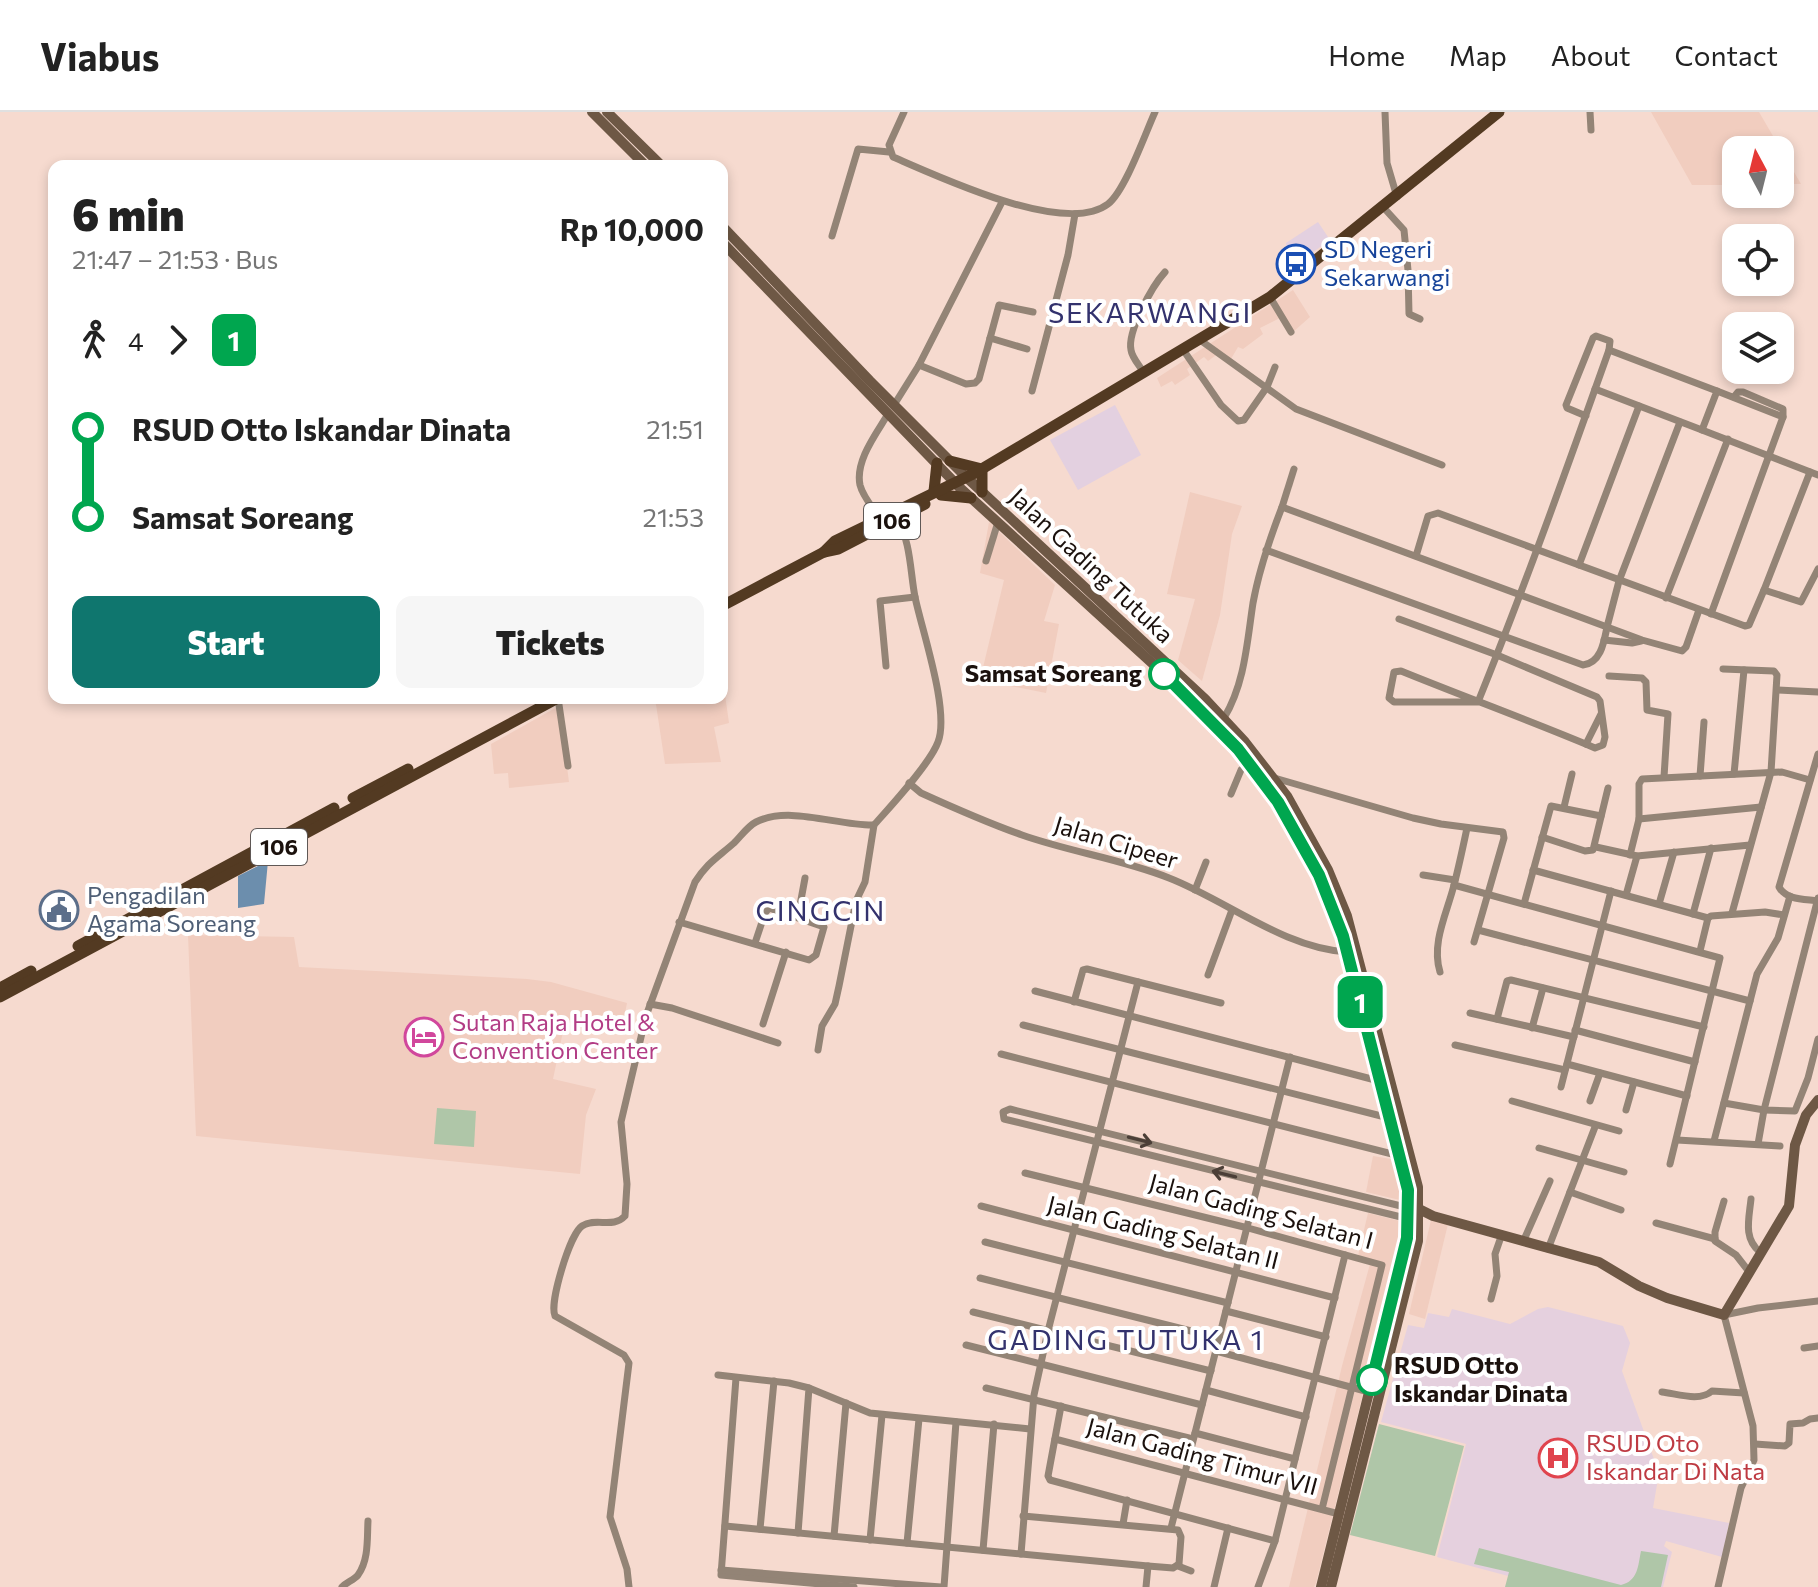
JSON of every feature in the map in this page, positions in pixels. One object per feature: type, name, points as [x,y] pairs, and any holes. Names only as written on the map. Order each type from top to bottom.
[{"type":"main road","points":[[592,112],[640,160]]},
{"type":"main road","points":[[607,112],[656,160]]},
{"type":"main road","name":"106","points":[[824,552],[835,541],[967,478],[1270,297],[1499,112]]},
{"type":"main road","name":"Jalan Gading Tutuka","points":[[728,232],[937,463],[967,478]]},
{"type":"main road","name":"Jalan Gading Tutuka","points":[[728,248],[891,409],[967,478],[998,522],[1224,718],[1267,778],[1319,875],[1353,951],[1418,1187],[1331,1587]]},
{"type":"main road","points":[[950,461],[967,478],[977,495]]},
{"type":"main road","points":[[937,463],[938,493],[977,495]]},
{"type":"main road","name":"106","points":[[728,603],[824,552],[838,549],[897,519],[938,493]]},
{"type":"main road","name":"Jalan Gading Tutuka","points":[[977,495],[1141,646],[1249,763],[1267,778]]},
{"type":"main road","name":"106","points":[[0,988],[531,704]]},
{"type":"main road","name":"106","points":[[0,997],[547,704]]},
{"type":"main road","name":"Jalan Gading Tutuka","points":[[1353,951],[1379,1081],[1414,1214]]},
{"type":"main road","points":[[1414,1214],[1433,1216],[1599,1262],[1639,1286],[1667,1298],[1724,1315],[1789,1206],[1795,1145],[1806,1115],[1818,1100]]},
{"type":"main road","name":"Jalan Gading Tutuka","points":[[1321,1587],[1373,1390]]},
{"type":"street","points":[[904,112],[889,145],[893,157],[1002,202],[1075,214],[1100,209],[1118,193],[1155,112]]},
{"type":"street","points":[[1385,112],[1387,163],[1397,197]]},
{"type":"street","points":[[1590,112],[1591,130]]},
{"type":"street","points":[[832,236],[858,149],[889,152]]},
{"type":"street","points":[[880,518],[861,489],[859,473],[867,452],[919,365],[1002,202]]},
{"type":"street","points":[[1383,207],[1404,230],[1409,314],[1420,319]]},
{"type":"street","points":[[1032,391],[1068,255],[1075,214]]},
{"type":"street","points":[[1144,373],[1130,345],[1149,294],[1165,272]]},
{"type":"street","points":[[1270,297],[1291,332]]},
{"type":"street","points":[[919,365],[966,384],[975,383],[979,379],[999,305],[1033,312]]},
{"type":"street","points":[[1478,702],[1504,637],[1586,416],[1609,350],[1610,341],[1596,336],[1566,405],[1586,416]]},
{"type":"street","points":[[990,338],[1027,349]]},
{"type":"street","points":[[1200,340],[1296,409],[1442,465]]},
{"type":"street","points":[[1609,350],[1734,397],[1738,392],[1743,392],[1783,409],[1770,456],[1711,614]]},
{"type":"street","points":[[1184,351],[1221,405],[1238,421],[1248,415],[1267,387],[1275,367]]},
{"type":"street","points":[[1416,556],[1428,516],[1438,513],[1699,610],[1749,625],[1814,474],[1595,389]]},
{"type":"street","points":[[1702,430],[1717,391]]},
{"type":"street","points":[[1579,565],[1639,406]]},
{"type":"street","points":[[1266,550],[1588,665],[1597,658],[1604,640],[1619,581],[1680,422]]},
{"type":"street","points":[[1666,598],[1728,439]]},
{"type":"street","points":[[1224,718],[1235,698],[1266,550],[1294,469]]},
{"type":"street","points":[[1282,507],[1642,640],[1682,651],[1699,610]]},
{"type":"street","points":[[818,1050],[822,1026],[835,1004],[856,901],[865,882],[874,825],[935,749],[940,731],[933,667],[915,597],[906,542],[897,519]]},
{"type":"street","points":[[986,561],[998,522]]},
{"type":"street","points":[[1764,590],[1801,602],[1818,568]]},
{"type":"street","points":[[886,666],[880,601],[915,597]]},
{"type":"street","points":[[1399,619],[1497,655],[1597,697],[1602,712],[1603,745],[1595,748],[1401,671],[1394,672],[1391,677],[1389,698],[1394,702],[1478,702]]},
{"type":"street","points":[[1604,640],[1632,643],[1642,640]]},
{"type":"street","points":[[1723,669],[1775,671],[1778,690],[1771,772],[1732,913]]},
{"type":"street","points":[[1734,774],[1744,670]]},
{"type":"street","points":[[1609,676],[1645,680],[1647,710],[1668,714],[1664,777]]},
{"type":"street","points":[[1778,690],[1818,692]]},
{"type":"street","points":[[559,704],[568,766]]},
{"type":"street","points":[[1586,744],[1602,712]]},
{"type":"street","points":[[1700,776],[1704,722]]},
{"type":"street","points":[[1758,1144],[1818,900],[1790,896],[1781,892],[1779,884],[1818,754]]},
{"type":"street","points":[[1231,794],[1241,770],[1249,763]]},
{"type":"street","points":[[1626,895],[1639,819],[1640,780],[1784,772],[1810,780]]},
{"type":"street","points":[[1564,807],[1572,774]]},
{"type":"street","points":[[1267,778],[1382,810],[1467,828],[1498,830],[1504,835],[1474,942]]},
{"type":"street","name":"Jalan Cipeer","points":[[909,783],[921,793],[1022,835],[1149,870],[1312,946],[1353,951]]},
{"type":"street","points":[[1542,837],[1585,851],[1593,850],[1608,788]]},
{"type":"street","points":[[1524,904],[1551,806],[1601,816]]},
{"type":"street","points":[[1639,819],[1761,807]]},
{"type":"street","points":[[629,1587],[627,1569],[610,1517],[629,1363],[624,1355],[552,1312],[566,1260],[579,1230],[587,1224],[618,1222],[626,1214],[627,1184],[621,1122],[650,1004],[695,882],[706,865],[732,845],[753,823],[763,819],[787,816],[850,825],[874,825]]},
{"type":"street","points":[[1440,972],[1437,956],[1439,937],[1467,828]]},
{"type":"street","points":[[1596,847],[1634,856],[1750,845]]},
{"type":"street","points":[[1693,914],[1711,848]]},
{"type":"street","points":[[1659,904],[1674,852]]},
{"type":"street","points":[[1195,890],[1206,862]]},
{"type":"street","points":[[1533,870],[1708,918],[1732,913],[1784,915]]},
{"type":"street","points":[[1423,875],[1720,958],[1670,1164]]},
{"type":"street","points":[[798,916],[805,878]]},
{"type":"street","points":[[1561,1087],[1611,891]]},
{"type":"street","points":[[1714,1141],[1757,974],[1778,938],[1790,896]]},
{"type":"street","points":[[679,922],[809,960],[816,955],[824,927],[776,908],[767,909],[755,943]]},
{"type":"street","points":[[1208,975],[1232,910]]},
{"type":"street","points":[[1700,951],[1708,918]]},
{"type":"street","points":[[1478,930],[1750,1001]]},
{"type":"street","points":[[763,1024],[786,952]]},
{"type":"street","points":[[1074,1002],[1085,969],[1221,1003]]},
{"type":"street","points":[[1497,1019],[1507,981],[1704,1027]]},
{"type":"street","points":[[1021,1554],[1030,1429],[1041,1364],[1138,982]]},
{"type":"street","points":[[1532,1028],[1543,988]]},
{"type":"street","points":[[1035,991],[1379,1081]]},
{"type":"street","points":[[650,1004],[672,1008],[778,1043]]},
{"type":"street","points":[[1470,1013],[1695,1062]]},
{"type":"street","points":[[1023,1025],[1389,1118]]},
{"type":"street","points":[[1724,1103],[1764,1110],[1796,1110],[1818,1039]]},
{"type":"street","points":[[1455,1045],[1600,1073],[1687,1096]]},
{"type":"street","points":[[1001,1054],[1400,1156]]},
{"type":"street","points":[[1171,1528],[1290,1057]]},
{"type":"street","points":[[1590,1101],[1600,1073]]},
{"type":"street","points":[[1626,1110],[1634,1082]]},
{"type":"street","points":[[1512,1101],[1595,1127],[1619,1131]]},
{"type":"street","points":[[1010,1109],[1262,1170],[1414,1214],[1325,1199],[1097,1143],[1004,1119],[1003,1112],[1010,1109]]},
{"type":"street","points":[[1548,1249],[1595,1127]]},
{"type":"street","points":[[1677,1140],[1780,1146]]},
{"type":"street","points":[[1166,1160],[1169,1147]]},
{"type":"street","points":[[1539,1148],[1624,1172]]},
{"type":"street","name":"Jalan Gading Selatan I","points":[[1025,1173],[1380,1264],[1383,1268],[1322,1509]]},
{"type":"street","points":[[1523,1242],[1550,1181]]},
{"type":"street","points":[[1325,1199],[1328,1187]]},
{"type":"street","points":[[1570,1192],[1621,1210]]},
{"type":"street","points":[[1751,1199],[1749,1238],[1752,1246],[1760,1252]]},
{"type":"street","points":[[1715,1239],[1724,1201]]},
{"type":"street","name":"Jalan Gading Selatan II","points":[[981,1206],[1335,1298]]},
{"type":"street","points":[[1656,1223],[1715,1239],[1736,1255],[1750,1273]]},
{"type":"street","points":[[1491,1299],[1497,1276],[1495,1254],[1502,1234]]},
{"type":"street","points":[[985,1242],[1326,1337]]},
{"type":"street","points":[[1258,1587],[1286,1500],[1345,1255]]},
{"type":"street","points":[[980,1278],[1219,1338]]},
{"type":"street","points":[[1718,1587],[1741,1488],[1753,1464],[1755,1444],[1724,1315],[1818,1301]]},
{"type":"street","points":[[973,1312],[1211,1371]]},
{"type":"street","points":[[966,1345],[1202,1405]]},
{"type":"street","points":[[1804,1348],[1818,1346]]},
{"type":"street","points":[[1216,1351],[1315,1379],[1373,1390]]},
{"type":"street","points":[[718,1375],[809,1388],[863,1412],[1030,1429]]},
{"type":"street","points":[[736,1378],[721,1570],[723,1577],[943,1587],[956,1422]]},
{"type":"street","points":[[760,1529],[774,1381]]},
{"type":"street","points":[[798,1533],[809,1388]]},
{"type":"street","points":[[986,1388],[1295,1459]]},
{"type":"street","points":[[1206,1390],[1306,1417]]},
{"type":"street","points":[[1662,1392],[1701,1397],[1712,1391],[1744,1393]]},
{"type":"street","points":[[834,1536],[846,1403]]},
{"type":"street","points":[[1061,1406],[1048,1476],[1050,1480],[1275,1541]]},
{"type":"street","points":[[870,1540],[882,1415]]},
{"type":"street","points":[[1755,1444],[1785,1446],[1789,1443],[1790,1424],[1818,1418]]},
{"type":"street","points":[[907,1543],[919,1419]]},
{"type":"street","points":[[983,1550],[994,1424]]},
{"type":"street","name":"Jalan Gading Timur VII","points":[[1055,1439],[1339,1514]]},
{"type":"street","points":[[1123,1524],[1127,1500]]},
{"type":"street","points":[[1023,1516],[1171,1528],[1181,1534],[1178,1566]]},
{"type":"street","points":[[342,1587],[358,1576],[365,1559],[368,1521]]},
{"type":"street","points":[[725,1526],[1148,1566],[1178,1566],[1191,1571]]},
{"type":"street","points":[[1214,1587],[1228,1528]]},
{"type":"street","points":[[1146,1587],[1148,1566]]},
{"type":"street","points":[[828,1583],[854,1587]]},
{"type":"shaded area","points":[[1651,112],[1759,112],[1773,136],[1722,136],[1722,185],[1692,185]]},
{"type":"shaded area","points":[[1794,172],[1801,184],[1794,184]]},
{"type":"shaded area","points":[[1318,222],[1330,240],[1288,270],[1286,243]]},
{"type":"shaded area","points":[[1293,290],[1310,317],[1293,332],[1284,316],[1260,328],[1263,334],[1243,349],[1238,347],[1231,359],[1219,353],[1208,361],[1204,357],[1187,369],[1190,375],[1175,385],[1172,381],[1161,387],[1157,378]]},
{"type":"shaded area","points":[[1115,405],[1141,455],[1078,490],[1050,440]]},
{"type":"shaded area","points":[[1190,492],[1242,506],[1232,534],[1220,615],[1202,681],[1178,660],[1195,599],[1167,594]]},
{"type":"shaded area","points":[[989,522],[1055,585],[1044,621],[1059,624],[1046,693],[980,680],[1004,580],[980,573]]},
{"type":"shaded area","points":[[656,704],[726,704],[729,723],[714,727],[721,762],[665,764]]},
{"type":"shaded area","points":[[559,706],[569,782],[509,788],[508,773],[494,774],[491,744]]},
{"type":"shaded area","points":[[188,935],[294,937],[299,967],[527,979],[551,982],[627,1003],[621,1034],[565,1022],[553,1079],[596,1089],[586,1115],[580,1174],[196,1136]]},
{"type":"shaded area","points":[[1373,1156],[1397,1160],[1404,1201],[1366,1192]]},
{"type":"shaded area","points":[[1368,1213],[1404,1222],[1402,1236],[1316,1583],[1314,1587],[1289,1587],[1370,1264],[1357,1260]]},
{"type":"shaded area","points":[[1431,1220],[1448,1224],[1425,1319],[1409,1314]]},
{"type":"shaded area","name":"RSUD Oto Iskandar Di Nata","points":[[1548,1307],[1623,1326],[1630,1343],[1622,1371],[1659,1473],[1653,1508],[1729,1523],[1722,1557],[1666,1541],[1664,1546],[1672,1552],[1663,1587],[1550,1587],[1437,1557],[1466,1444],[1381,1422],[1408,1325],[1424,1328],[1428,1313],[1449,1317],[1452,1309],[1510,1324]]},
{"type":"green space","points":[[437,1108],[476,1111],[474,1147],[434,1144]]},
{"type":"green space","points":[[1379,1424],[1464,1446],[1435,1556],[1350,1535]]},
{"type":"green space","points":[[1479,1548],[1621,1585],[1634,1576],[1641,1551],[1668,1555],[1661,1587],[1505,1587],[1509,1572],[1474,1564]]},
{"type":"water","points":[[268,861],[264,904],[238,908],[238,876]]},
{"type":"bus line","name":"1","points":[[1164,674],[1238,749],[1278,802],[1319,875],[1343,936],[1408,1190],[1407,1238],[1372,1380]]},
{"type":"place","name":"SD Negeri Sekarwangi","points":[[1296,264]]},
{"type":"place","name":"Samsat Soreang","points":[[1164,674]]},
{"type":"place","name":"Pengadilan Agama Soreang","points":[[59,910]]},
{"type":"place","name":"Sutan Raja Hotel & Convention Center","points":[[424,1037]]},
{"type":"place","name":"RSUD Otto Iskandar Dinata","points":[[1372,1380]]},
{"type":"place","name":"RSUD Oto Iskandar Di Nata","points":[[1558,1458]]},
{"type":"district","name":"SEKARWANGI","points":[[1150,313]]},
{"type":"district","name":"CINGCIN","points":[[821,911]]},
{"type":"district","name":"GADING TUTUKA 1","points":[[1126,1340]]}]
